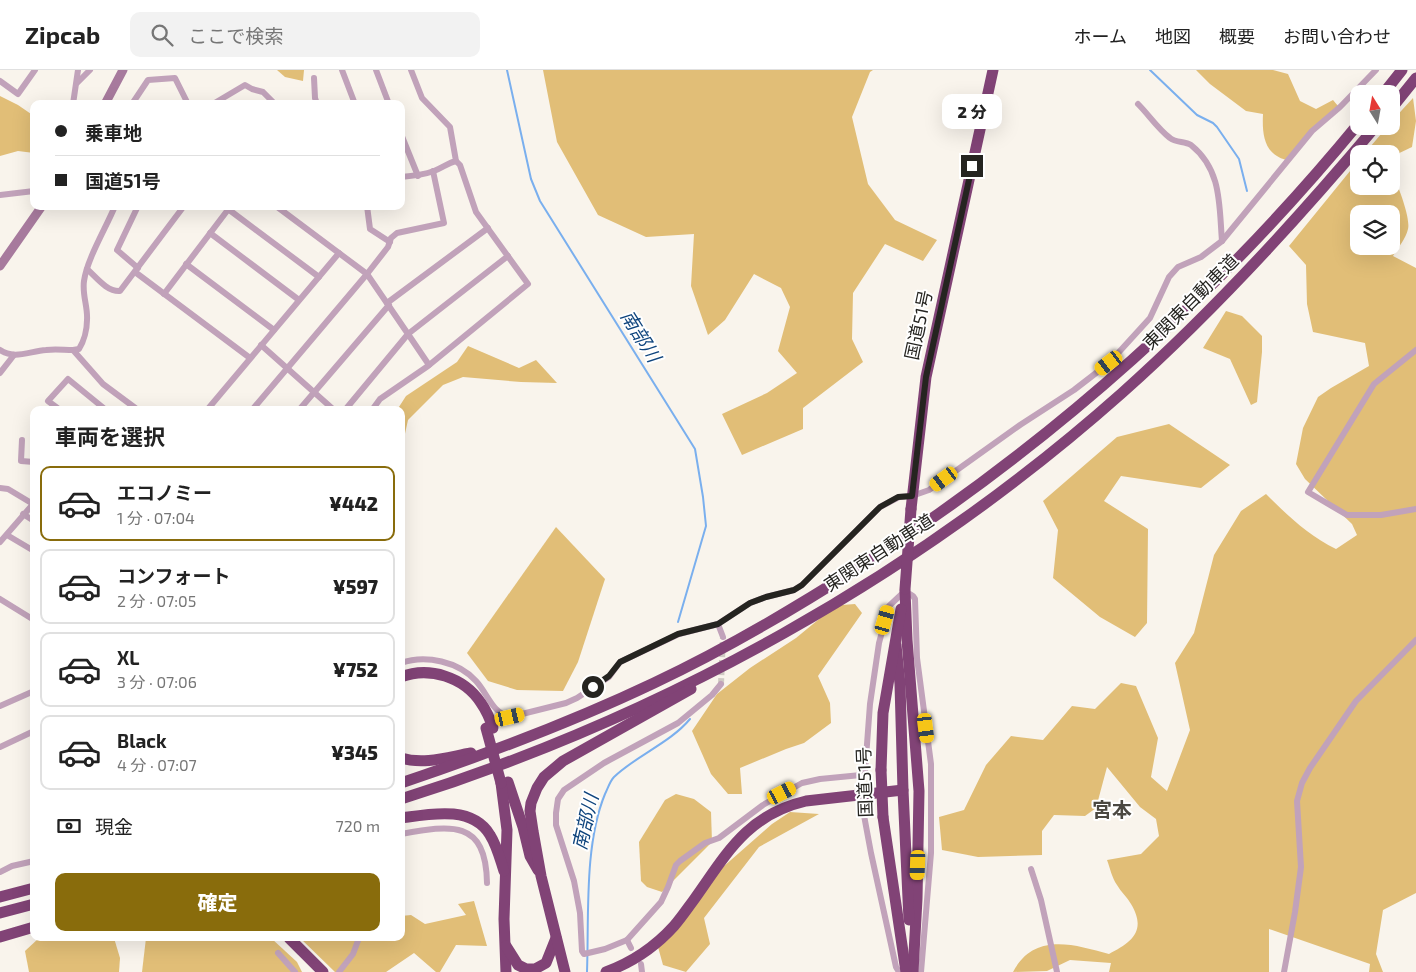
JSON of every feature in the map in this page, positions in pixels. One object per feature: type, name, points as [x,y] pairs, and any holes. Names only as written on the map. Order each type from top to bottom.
[{"type":"highway","name":"国道51号","points":[[906,970],[882,817],[883,713],[905,590],[912,496],[926,377],[992,70]]},
{"type":"highway","points":[[1390,85],[1402,70]]},
{"type":"highway","points":[[1400,98],[1416,78]]},
{"type":"highway","name":"東関東自動車道","points":[[405,782],[549,729],[647,686],[730,644],[809,599],[890,548],[1032,445],[1155,341],[1224,274],[1306,185],[1350,134]]},
{"type":"highway","name":"東関東自動車道","points":[[405,798],[510,761],[555,743],[662,695],[740,656],[868,583],[970,514],[1054,451],[1145,372],[1234,286],[1368,135]]},
{"type":"highway","name":"国道51号","points":[[905,590],[919,791],[915,936],[906,970]]},
{"type":"highway","points":[[900,684],[904,628],[907,617]]},
{"type":"highway","points":[[896,645],[900,684],[907,896],[910,927],[915,936]]},
{"type":"highway","points":[[565,972],[541,876],[530,811],[534,795],[544,777],[563,761],[707,680],[740,656]]},
{"type":"highway","points":[[405,676],[429,672],[448,677],[468,688],[481,703],[505,782],[523,827],[530,856],[541,876]]},
{"type":"highway","points":[[405,683],[427,679],[455,688],[471,702],[489,728]]},
{"type":"highway","points":[[405,759],[416,761],[427,760],[477,752],[549,729]]},
{"type":"highway","points":[[505,782],[507,830],[506,972]]},
{"type":"highway","points":[[606,972],[646,952],[660,940],[676,924],[733,845],[764,817],[791,804],[806,801],[903,790]]},
{"type":"highway","points":[[405,818],[452,813],[471,818],[479,823],[490,835],[506,878]]},
{"type":"highway","points":[[0,897],[30,889]]},
{"type":"highway","points":[[906,970],[907,896]]},
{"type":"highway","points":[[0,913],[30,905]]},
{"type":"highway","points":[[0,936],[30,928]]},
{"type":"highway","points":[[505,944],[518,965],[526,969],[535,969],[546,963],[556,938]]},
{"type":"highway","points":[[291,941],[323,972]]},
{"type":"street","points":[[0,81],[18,94],[35,70]]},
{"type":"street","points":[[74,100],[78,70]]},
{"type":"street","points":[[76,84],[90,70]]},
{"type":"street","points":[[107,100],[123,70]]},
{"type":"street","points":[[376,70],[387,100]]},
{"type":"street","points":[[375,406],[380,400],[429,364],[528,284],[476,212],[460,165],[456,161],[450,127],[422,98],[411,70]]},
{"type":"street","points":[[405,661],[422,659],[452,665],[476,681],[495,710],[501,715],[510,717],[566,704],[609,676],[620,662],[678,634],[718,624],[750,603],[794,590],[802,585],[880,507],[898,497],[912,496],[930,490],[1020,425],[1074,390],[1109,363],[1150,318],[1169,277],[1178,267],[1201,258],[1222,241],[1312,132],[1340,107],[1376,70]]},
{"type":"street","points":[[344,71],[354,100]]},
{"type":"street","points":[[135,100],[148,80],[175,78],[186,100]]},
{"type":"street","points":[[314,78],[316,100]]},
{"type":"street","points":[[219,100],[245,84],[252,89],[263,92],[272,100]]},
{"type":"street","points":[[1138,104],[1171,139],[1190,144],[1205,159],[1212,170],[1217,186],[1222,241]]},
{"type":"street","points":[[405,144],[418,176]]},
{"type":"street","points":[[405,176],[418,176],[456,161]]},
{"type":"street","points":[[255,406],[388,247],[391,238],[397,233],[444,223],[433,171]]},
{"type":"street","points":[[0,195],[30,191]]},
{"type":"street","points":[[0,266],[39,210]]},
{"type":"street","points":[[0,350],[7,355],[14,355],[46,350],[80,349],[83,343],[87,320],[84,282],[87,268],[113,210]]},
{"type":"street","points":[[136,210],[117,250],[136,270],[164,294],[250,358]]},
{"type":"street","points":[[87,268],[114,292],[120,291],[181,210]]},
{"type":"street","points":[[164,294],[227,210]]},
{"type":"street","points":[[232,210],[319,277]]},
{"type":"street","points":[[281,210],[366,274],[429,364]]},
{"type":"street","points":[[368,210],[370,229],[390,242]]},
{"type":"street","points":[[303,406],[388,304],[488,228]]},
{"type":"street","points":[[210,233],[299,300]]},
{"type":"street","points":[[210,406],[339,254]]},
{"type":"street","points":[[348,406],[408,334],[508,256]]},
{"type":"street","points":[[186,264],[274,330]]},
{"type":"street","points":[[261,345],[330,406]]},
{"type":"street","points":[[73,350],[103,384],[133,406]]},
{"type":"street","points":[[1416,350],[1374,384],[1308,492],[1348,516],[1381,515],[1416,509]]},
{"type":"street","points":[[0,373],[14,355]]},
{"type":"street","points":[[55,406],[48,401],[68,379],[101,406]]},
{"type":"street","points":[[22,440],[21,460],[30,461]]},
{"type":"street","points":[[0,488],[8,489],[30,502]]},
{"type":"street","points":[[0,542],[30,507]]},
{"type":"street","points":[[23,514],[30,518]]},
{"type":"street","points":[[6,535],[30,550]]},
{"type":"street","points":[[721,684],[712,695],[678,723],[604,763],[564,790],[558,799],[556,825],[574,882],[580,913],[582,951],[584,954],[587,955],[605,950],[627,940],[661,902],[676,866],[705,843],[720,838],[763,805],[802,783],[820,779],[861,775],[865,771],[870,704],[879,643],[889,606],[905,590],[915,599],[917,658],[930,764],[930,853],[921,972]]},
{"type":"street","points":[[0,600],[30,618]]},
{"type":"street","points":[[718,624],[723,637]]},
{"type":"street","points":[[1284,972],[1295,912],[1300,866],[1298,802],[1302,783],[1310,768],[1356,701],[1416,640]]},
{"type":"street","points":[[0,706],[30,692]]},
{"type":"street","points":[[0,747],[30,734]]},
{"type":"street","points":[[861,775],[863,810],[896,967],[906,970]]},
{"type":"street","points":[[405,833],[445,828],[464,831],[476,841],[482,850],[485,859],[486,883]]},
{"type":"street","points":[[0,872],[12,866],[30,861]]},
{"type":"street","points":[[1031,869],[1041,900],[1057,972]]},
{"type":"street","points":[[627,940],[631,948]]},
{"type":"street","points":[[341,970],[353,954],[358,941]]},
{"type":"street","points":[[278,953],[295,972]]},
{"type":"street","points":[[641,964],[642,972]]},
{"type":"shaded area","points":[[277,70],[304,70],[303,81],[285,77]]},
{"type":"shaded area","points":[[543,70],[873,70],[870,72],[852,117],[868,184],[895,220],[937,240],[923,261],[885,244],[853,293],[852,339],[863,362],[803,408],[803,429],[742,455],[722,414],[767,393],[797,373],[778,351],[790,307],[781,288],[754,274],[725,320],[708,335],[691,286],[694,234],[646,237],[598,215],[557,142]]},
{"type":"shaded area","points":[[1196,70],[1273,70],[1288,74],[1300,101],[1316,109],[1333,100],[1338,106],[1286,160],[1273,153],[1266,142],[1263,129],[1263,114],[1246,111],[1210,84]]},
{"type":"shaded area","points":[[0,96],[30,113],[30,152],[18,151],[0,156]]},
{"type":"shaded area","points":[[1413,98],[1416,121],[1412,147],[1400,153],[1400,145],[1372,145],[1380,135],[1400,135],[1400,112]]},
{"type":"shaded area","points":[[1350,171],[1350,195],[1400,194],[1407,216],[1408,229],[1400,246],[1400,205],[1350,205],[1350,255],[1394,255],[1416,268],[1416,893],[1383,910],[1376,954],[1383,972],[1369,972],[1370,964],[1269,929],[1269,972],[1109,972],[1111,963],[1070,960],[1047,971],[1013,972],[1022,959],[1032,951],[1043,946],[1055,944],[1068,945],[1109,954],[1124,945],[1135,935],[1138,922],[1136,913],[1115,882],[1107,860],[1141,854],[1159,836],[1156,819],[1140,807],[1107,767],[1096,808],[1085,816],[1054,815],[1042,831],[1042,855],[978,857],[942,850],[939,817],[964,810],[986,765],[1011,736],[1043,740],[1072,706],[1095,709],[1121,683],[1136,686],[1158,738],[1151,777],[1167,791],[1190,730],[1175,663],[1194,633],[1214,555],[1241,511],[1266,494],[1308,532],[1336,549],[1357,535],[1352,524],[1305,479],[1296,464],[1303,428],[1318,397],[1369,366],[1365,343],[1313,332],[1307,304],[1306,265],[1289,246]]},
{"type":"shaded area","points":[[1226,311],[1242,316],[1262,336],[1257,402],[1251,405],[1230,359],[1203,348]]},
{"type":"shaded area","points":[[468,346],[519,368],[536,360],[557,383],[463,377],[443,385],[408,420],[405,434],[405,406],[400,406],[406,396],[457,362]]},
{"type":"shaded area","points":[[1169,424],[1230,465],[1201,488],[1121,476],[1104,501],[1148,529],[1147,623],[1135,637],[1100,617],[1053,578],[1058,530],[1043,501],[1117,437]]},
{"type":"shaded area","points":[[556,527],[605,579],[578,662],[563,691],[517,690],[488,681],[467,653]]},
{"type":"shaded area","points":[[855,604],[862,613],[818,676],[830,703],[831,723],[804,743],[740,768],[742,794],[728,794],[711,774],[692,731],[717,694],[750,668],[796,638],[824,615],[842,605]]},
{"type":"shaded area","points":[[676,794],[694,799],[711,812],[712,842],[662,892],[647,887],[641,881],[639,842],[665,800]]},
{"type":"shaded area","points":[[790,812],[819,814],[759,847],[704,918],[710,944],[686,972],[663,965],[658,947],[723,867],[772,824]]},
{"type":"shaded area","points":[[474,901],[487,946],[456,945],[440,972],[436,972],[414,953],[386,972],[335,972],[303,941],[405,941],[405,916],[411,915],[425,924],[466,915],[458,904]]},
{"type":"shaded area","points":[[36,941],[115,941],[120,958],[119,972],[29,972],[25,951]]},
{"type":"shaded area","points":[[146,941],[274,941],[297,962],[302,972],[142,972]]},
{"type":"waterway","name":"南部川","points":[[507,70],[531,179],[540,201],[695,449],[706,526],[678,622]]},
{"type":"waterway","points":[[1150,70],[1197,115],[1217,127],[1239,159],[1247,191]]},
{"type":"waterway","name":"南部川","points":[[587,972],[591,858],[598,814],[605,794],[614,777],[623,769],[673,735],[690,719]]},
{"type":"tunnel","points":[[721,684],[723,637]]},
{"type":"district","name":"宮本","points":[[1112,810]]},
{"type":"route","points":[[593,687],[609,676],[620,662],[678,634],[718,624],[750,603],[794,590],[802,585],[880,507],[898,497],[912,496],[926,377],[972,166]]}]
